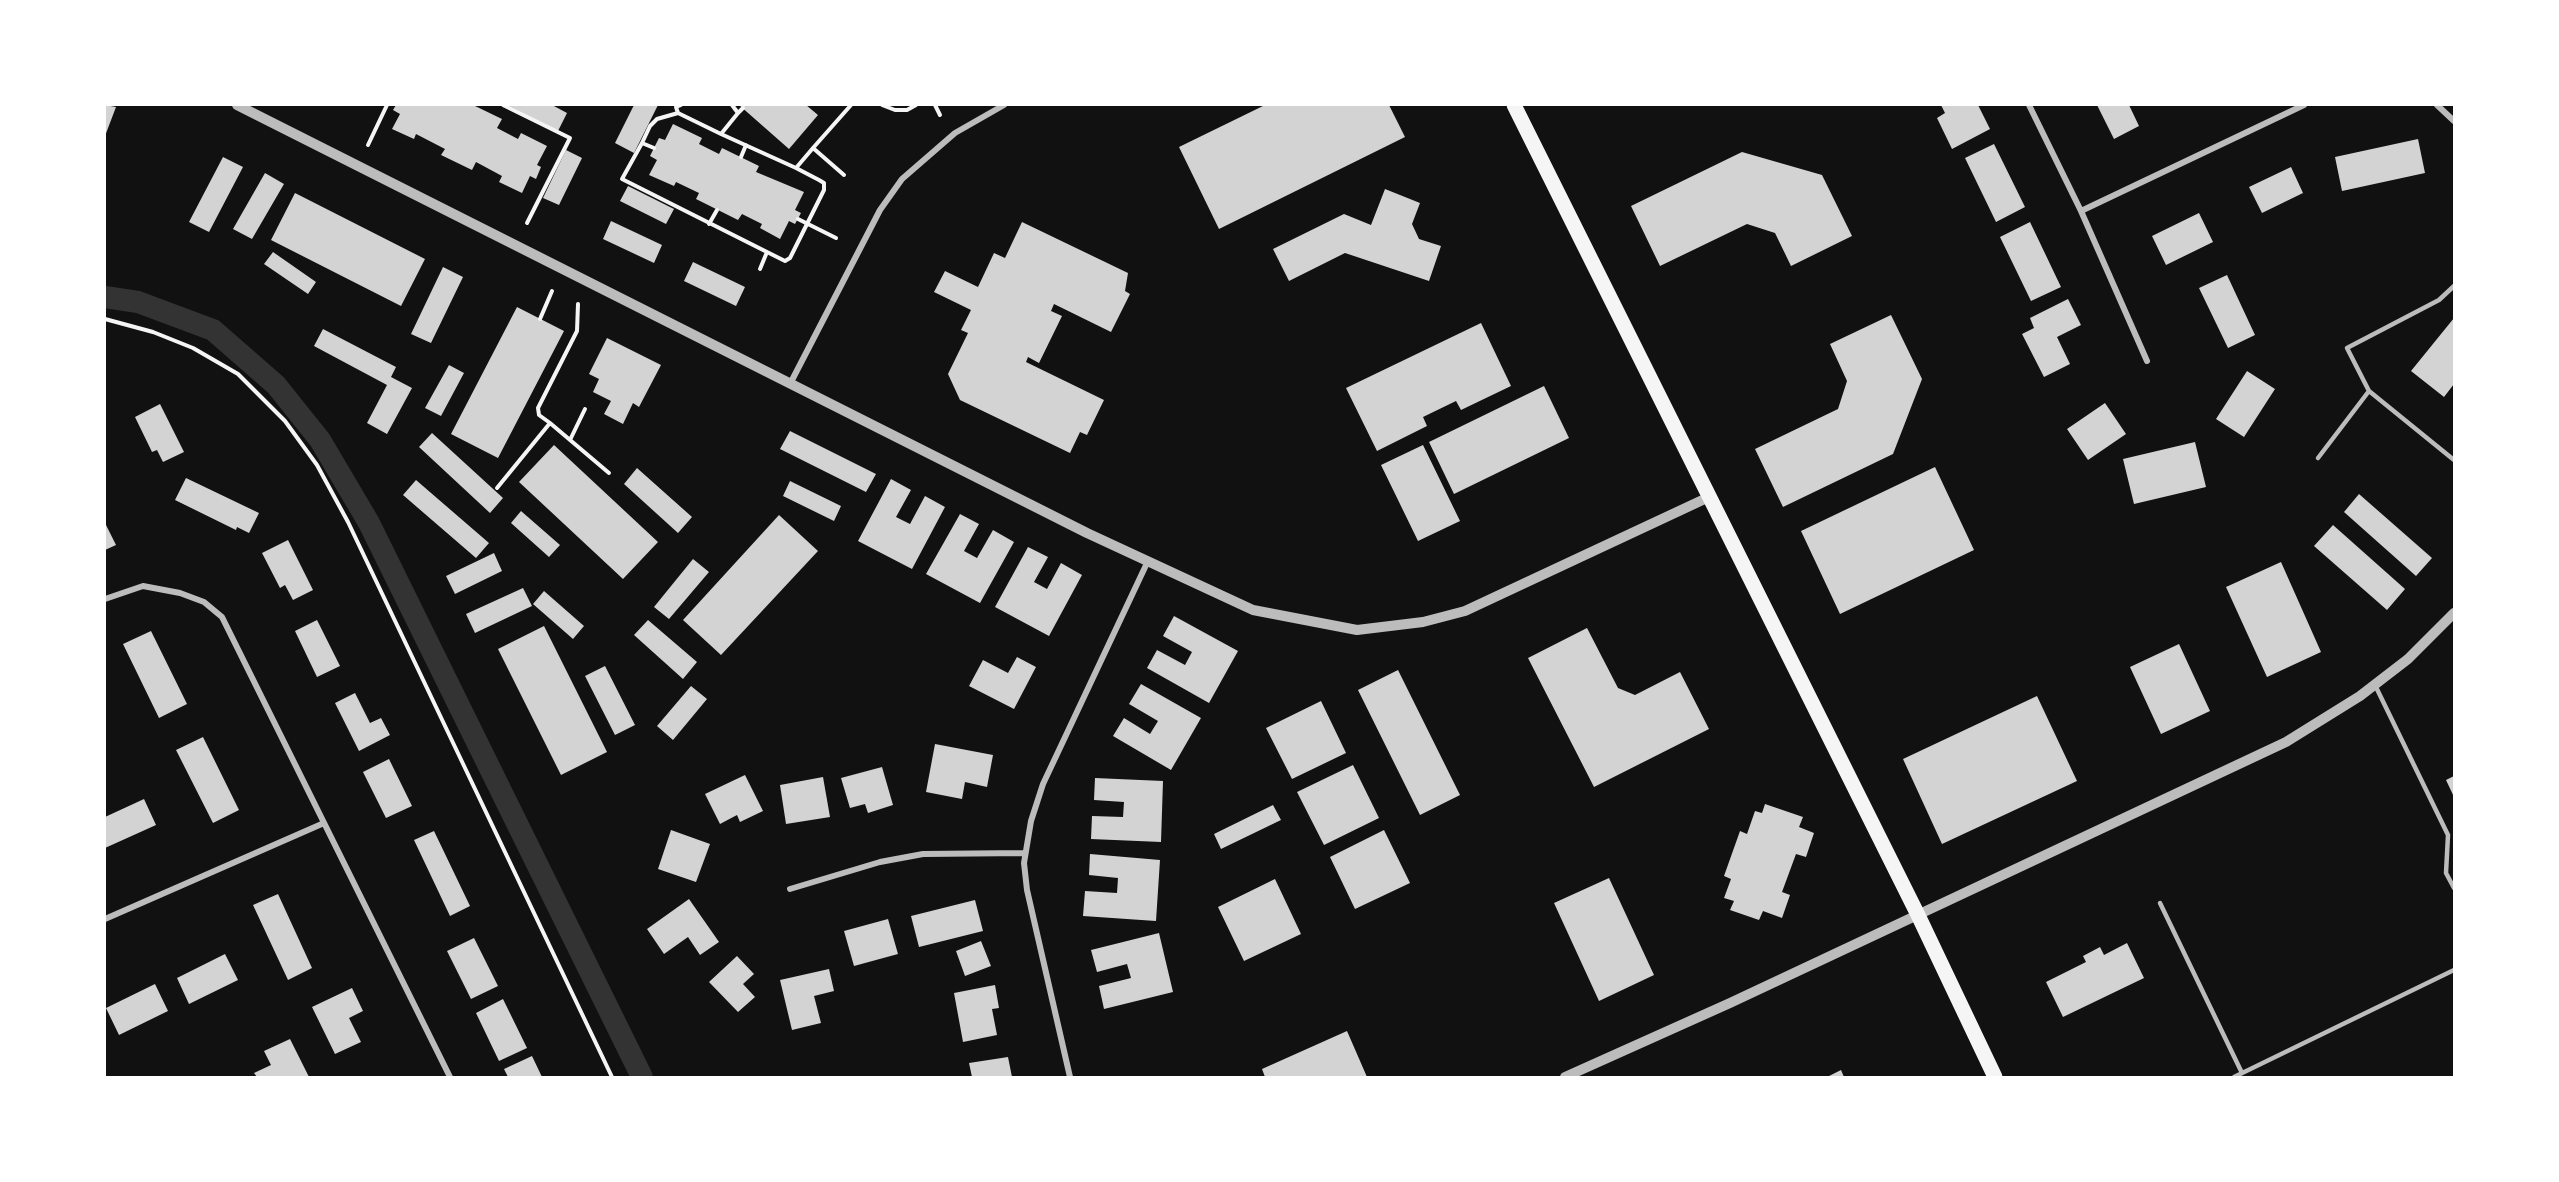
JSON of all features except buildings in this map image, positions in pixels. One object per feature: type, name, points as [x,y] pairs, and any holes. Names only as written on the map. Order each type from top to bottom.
[{"type":"main road","points":[[1514,105],[1918,915],[1995,1077]]},
{"type":"street","points":[[237,105],[1147,563],[1253,610],[1287,619],[1357,630],[1414,623],[1465,611],[1709,497]]},
{"type":"street","points":[[790,384],[870,229],[902,179],[955,133],[1004,105]]},
{"type":"street","points":[[2029,105],[2081,211],[2147,361]]},
{"type":"street","points":[[2081,211],[2304,105]]},
{"type":"street","points":[[2437,105],[2454,121]]},
{"type":"street","points":[[1070,1077],[1027,890],[1025,853],[1031,821],[1043,784],[1147,563]]},
{"type":"street","points":[[105,599],[143,586],[180,593],[204,602],[222,617],[450,1077]]},
{"type":"street","points":[[1565,1077],[1918,915],[2286,742],[2408,659],[2454,613]]},
{"type":"street","points":[[105,919],[324,823]]},
{"type":"street","points":[[790,889],[880,862],[923,854],[1025,853]]},
{"type":"lane","points":[[2454,286],[2439,300],[2347,348],[2369,392],[2454,460]]},
{"type":"lane","points":[[2318,458],[2369,392]]},
{"type":"lane","points":[[2374,684],[2448,835],[2446,873],[2454,888]]},
{"type":"lane","points":[[2160,903],[2242,1073]]},
{"type":"lane","points":[[2234,1077],[2454,970]]},
{"type":"path","points":[[368,145],[387,105]]},
{"type":"path","points":[[503,105],[570,138],[527,224]]},
{"type":"path","points":[[732,105],[738,113]]},
{"type":"path","points":[[796,168],[851,105]]},
{"type":"path","points":[[882,105],[895,110],[907,110],[916,105]]},
{"type":"path","points":[[935,105],[940,115]]},
{"type":"path","points":[[677,106],[678,113]]},
{"type":"path","points":[[721,134],[743,108]]},
{"type":"path","points":[[678,113],[824,183],[824,190],[790,258],[784,261],[622,179],[650,126],[657,119],[678,113]]},
{"type":"path","points":[[642,143],[654,148]]},
{"type":"path","points":[[741,157],[746,145]]},
{"type":"path","points":[[813,148],[844,175]]},
{"type":"path","points":[[710,224],[717,210]]},
{"type":"path","points":[[798,219],[836,238]]},
{"type":"path","points":[[760,269],[767,252]]},
{"type":"path","points":[[540,319],[552,291]]},
{"type":"path","points":[[578,304],[577,331],[538,408],[539,415],[609,473]]},
{"type":"path","points":[[105,319],[153,332],[193,348],[238,375],[285,421],[317,465],[348,522],[612,1077]]},
{"type":"path","points":[[570,440],[585,408]]},
{"type":"path","points":[[497,488],[550,423]]},
{"type":"waterway","points":[[105,297],[138,302],[213,330],[276,385],[320,440],[369,523],[642,1077]]}]
